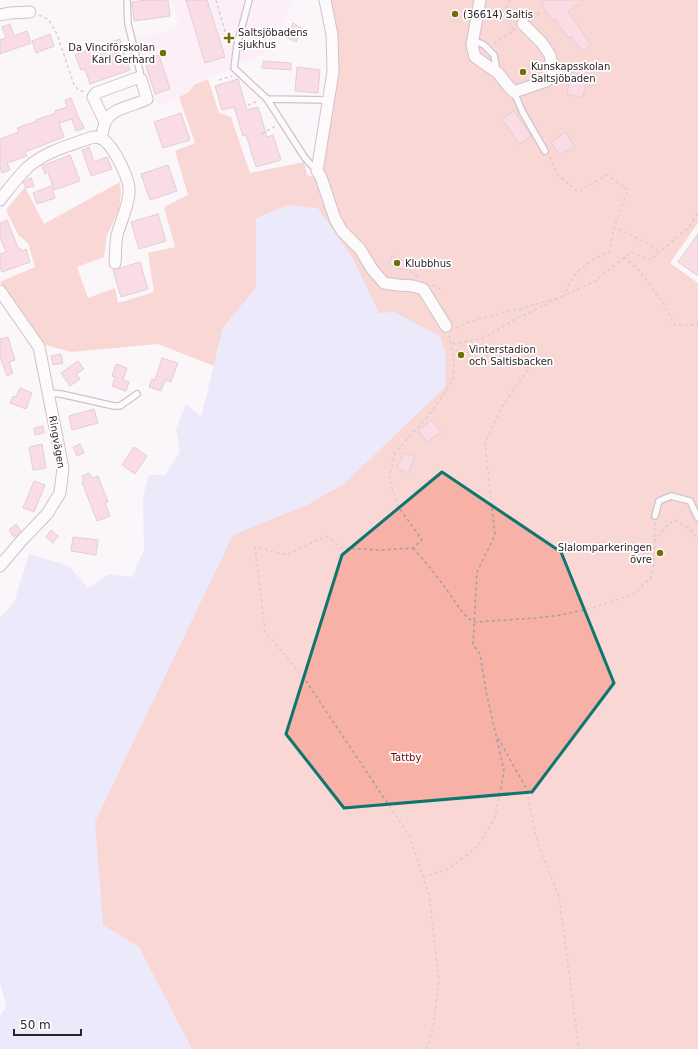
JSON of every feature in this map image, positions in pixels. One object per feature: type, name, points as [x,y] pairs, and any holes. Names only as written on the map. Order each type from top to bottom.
[{"type":"street","points":[[325,0],[332,35],[333,72],[317,171],[335,220],[342,231],[360,249],[372,269],[384,283],[413,286],[423,289],[447,330]]},
{"type":"street","points":[[480,0],[472,45],[475,57],[498,73],[509,88],[514,92],[546,81],[553,72],[550,55],[542,43],[523,24]]},
{"type":"street","points":[[0,15],[30,12]]},
{"type":"street","points":[[101,138],[104,122],[109,115],[116,110],[147,99],[140,79],[137,78],[96,93],[93,97],[104,122]]},
{"type":"street","points":[[0,200],[29,166],[43,157],[93,137],[101,138],[106,141],[124,171],[130,194],[117,236],[115,263]]},
{"type":"street","name":"Ringvägen","points":[[0,291],[39,347],[63,468],[60,493],[47,514],[0,566]]},
{"type":"lane","points":[[127,0],[128,24],[140,72],[139,79]]},
{"type":"lane","points":[[249,0],[237,45],[234,68],[266,98],[305,158],[317,171]]},
{"type":"lane","points":[[473,40],[484,45],[494,55],[498,73]]},
{"type":"lane","points":[[514,92],[523,113],[545,151]]},
{"type":"lane","points":[[266,98],[329,100]]},
{"type":"lane","points":[[48,393],[61,394],[114,406],[120,406],[137,394]]},
{"type":"lane","points":[[655,516],[659,501],[671,496],[690,501],[698,518]]},
{"type":"path","points":[[216,0],[235,60]]},
{"type":"path","points":[[510,0],[506,7],[506,16],[523,24],[542,12]]},
{"type":"path","points":[[30,12],[49,20],[57,34],[74,85],[79,90],[96,93]]},
{"type":"path","points":[[487,48],[511,33]]},
{"type":"path","points":[[220,80],[240,73]]},
{"type":"path","points":[[248,105],[266,98]]},
{"type":"path","points":[[262,134],[282,122]]},
{"type":"path","points":[[551,159],[557,174],[578,192],[607,176],[628,190],[614,227],[609,252],[601,254],[579,270],[563,296]]},
{"type":"path","points":[[451,345],[482,339],[514,320],[595,281],[631,252],[650,260],[689,227],[698,213]]},
{"type":"path","points":[[614,227],[643,241],[660,252]]},
{"type":"path","points":[[624,257],[638,269],[663,302],[674,325],[695,325],[698,323]]},
{"type":"path","points":[[426,1049],[433,1028],[439,980],[429,895],[410,837],[304,678],[265,631],[255,547],[287,555],[326,536],[342,548],[379,550],[413,548],[422,540],[398,506],[388,479],[395,453],[433,410],[453,380],[454,362],[447,330],[489,315],[520,309],[560,298]]},
{"type":"path","points":[[423,877],[449,869],[478,846],[495,816],[504,771],[486,692],[480,654],[473,644],[477,572],[495,535],[485,444],[501,408],[528,368],[478,353],[452,350]]},
{"type":"path","points":[[413,548],[448,591],[456,606],[466,617],[474,622],[561,615],[596,607],[634,594],[651,576],[654,564],[655,516]]},
{"type":"path","points":[[654,541],[674,520],[689,528],[698,540]]},
{"type":"path","points":[[497,736],[526,788],[537,841],[559,896],[579,1049]]},
{"type":"highlighted area","points":[[442,472],[561,552],[614,683],[532,792],[344,808],[286,734],[342,555]]},
{"type":"shaded area","name":"Saltsjöbadens sjukhus","points":[[172,0],[292,0],[271,50],[194,85],[189,92],[158,107],[135,39],[179,27]]},
{"type":"green space","name":"Tattby","points":[[328,0],[698,0],[698,223],[670,263],[698,283],[698,1049],[87,1049],[35,898],[288,422],[256,218],[256,288],[223,328],[214,366],[158,344],[71,352],[43,344],[33,327],[0,282],[35,267],[28,243],[18,235],[6,210],[25,187],[44,224],[120,182],[121,194],[119,210],[107,235],[104,257],[77,267],[88,298],[115,288],[118,303],[154,292],[148,253],[175,247],[164,207],[188,195],[175,151],[195,143],[179,97],[189,92],[194,85],[208,79],[219,113],[231,117],[250,173],[304,162],[307,175],[321,179],[332,97]]},
{"type":"water","points":[[288,205],[318,208],[353,259],[379,313],[394,312],[440,336],[446,355],[445,387],[344,484],[307,505],[233,535],[95,822],[103,925],[139,947],[192,1049],[0,1049],[0,1016],[6,1007],[0,980],[0,617],[14,603],[29,554],[69,566],[88,588],[109,574],[132,577],[144,550],[143,496],[149,475],[165,475],[180,452],[176,429],[186,404],[201,417],[223,328],[256,288],[256,218]]},
{"type":"building","points":[[168,0],[170,16],[134,21],[132,2]]},
{"type":"building","points":[[186,0],[207,0],[225,57],[205,63]]},
{"type":"building","points":[[541,0],[584,0],[568,11],[591,45],[582,51],[571,36],[568,38],[555,19],[553,21],[542,6],[544,5]]},
{"type":"building","points":[[293,23],[303,29],[296,42],[286,37]]},
{"type":"building","points":[[10,24],[14,36],[27,31],[31,43],[0,54],[0,40],[6,38],[2,27]]},
{"type":"building","points":[[50,34],[54,46],[36,53],[32,41]]},
{"type":"building","points":[[120,39],[130,70],[90,84],[85,69],[81,70],[75,55]]},
{"type":"building","points":[[159,55],[170,89],[155,94],[144,59]]},
{"type":"building","points":[[263,61],[291,63],[291,70],[262,68]]},
{"type":"building","points":[[297,67],[320,70],[318,93],[295,91]]},
{"type":"building","points":[[571,73],[587,76],[583,98],[567,94]]},
{"type":"building","points":[[238,79],[247,110],[258,107],[267,137],[273,135],[281,160],[256,167],[246,135],[243,136],[234,107],[222,110],[215,86]]},
{"type":"building","points":[[71,98],[84,128],[76,131],[72,119],[59,123],[64,137],[25,152],[27,156],[7,163],[10,170],[2,173],[0,168],[0,139],[19,132],[17,128],[37,121],[36,120],[56,113],[55,111],[67,107],[65,100]]},
{"type":"building","points":[[514,111],[531,136],[519,144],[502,119]]},
{"type":"building","points":[[181,113],[190,140],[163,148],[154,122]]},
{"type":"building","points":[[566,132],[574,146],[560,155],[551,142]]},
{"type":"building","points":[[89,147],[94,162],[107,157],[112,169],[91,176],[82,150]]},
{"type":"building","points":[[70,155],[80,181],[54,190],[48,172],[45,174],[42,166]]},
{"type":"building","points":[[168,165],[177,191],[150,200],[141,174]]},
{"type":"building","points":[[31,178],[34,186],[26,188],[23,182]]},
{"type":"building","points":[[51,186],[55,198],[37,204],[33,193]]},
{"type":"building","points":[[158,214],[166,241],[139,249],[131,222]]},
{"type":"building","points":[[7,220],[18,248],[20,248],[21,251],[26,249],[30,262],[2,272],[0,267],[0,254],[6,252],[0,237],[0,223]]},
{"type":"building","points":[[698,234],[698,276],[678,262]]},
{"type":"building","name":"Klubbhus","points":[[392,256],[406,262],[402,270],[389,264]]},
{"type":"building","points":[[140,262],[148,289],[121,297],[113,270]]},
{"type":"building","points":[[8,337],[15,360],[9,362],[13,373],[7,376],[0,357],[0,339]]},
{"type":"building","points":[[61,354],[63,363],[53,365],[51,356]]},
{"type":"building","points":[[162,358],[178,363],[171,382],[165,380],[161,391],[149,387],[152,379],[155,380]]},
{"type":"building","points":[[78,361],[84,369],[76,374],[80,379],[70,386],[61,373]]},
{"type":"building","points":[[116,364],[127,368],[123,380],[129,382],[126,391],[112,386],[115,377],[112,376]]},
{"type":"building","points":[[20,388],[32,393],[26,409],[10,403],[13,396],[16,397]]},
{"type":"building","points":[[94,409],[98,423],[72,430],[69,416]]},
{"type":"building","points":[[432,420],[441,432],[427,442],[418,430]]},
{"type":"building","points":[[43,426],[44,433],[35,435],[34,428]]},
{"type":"building","points":[[42,444],[46,468],[33,470],[29,447]]},
{"type":"building","points":[[80,444],[84,453],[77,456],[73,447]]},
{"type":"building","points":[[134,447],[147,456],[135,474],[122,465]]},
{"type":"building","points":[[404,453],[415,457],[408,473],[397,468]]},
{"type":"building","points":[[89,473],[92,478],[98,476],[108,502],[105,503],[110,516],[97,521],[82,482],[84,481],[82,476]]},
{"type":"building","points":[[34,481],[45,485],[34,512],[23,508]]},
{"type":"building","points":[[16,524],[21,531],[14,537],[9,530]]},
{"type":"building","points":[[51,530],[58,536],[53,543],[46,537]]},
{"type":"building","points":[[73,537],[98,540],[96,555],[71,551]]},
{"type":"place","name":"(36614) Saltis","points":[[455,14]]},
{"type":"place","name":"Saltsjöbadens sjukhus","points":[[229,38]]},
{"type":"place","name":"Da Vinciförskolan Karl Gerhard","points":[[163,53]]},
{"type":"place","name":"Kunskapsskolan Saltsjöbaden","points":[[523,72]]},
{"type":"place","name":"Klubbhus","points":[[397,263]]},
{"type":"place","name":"Vinterstadion och Saltisbacken","points":[[461,355]]},
{"type":"place","name":"Slalomparkeringen övre","points":[[660,553]]}]
